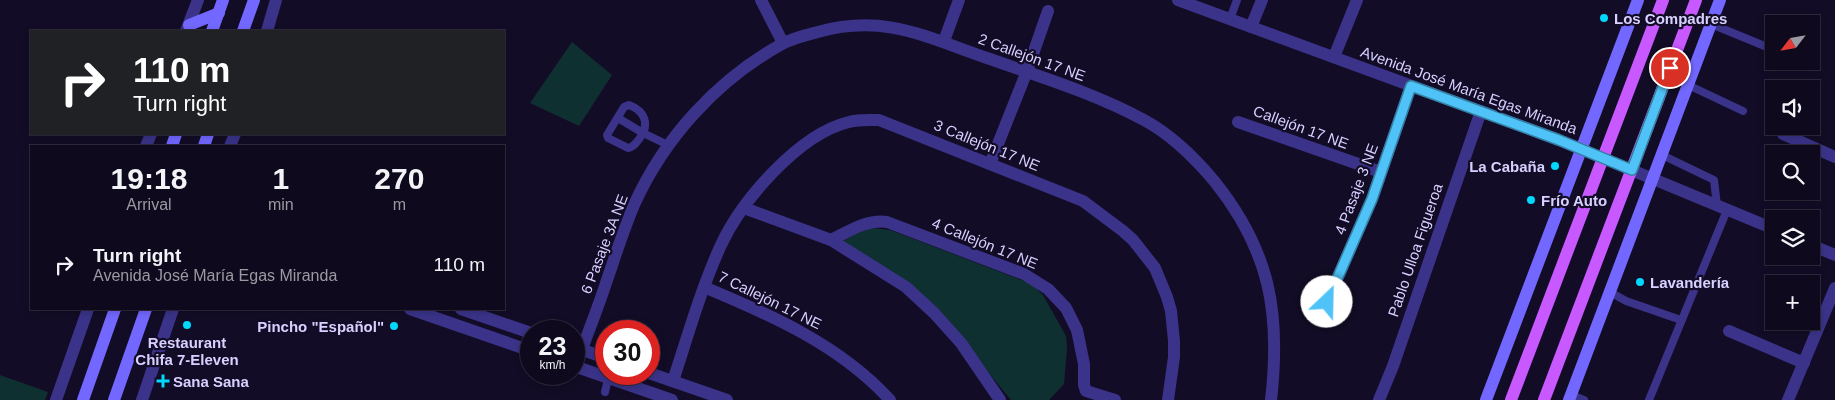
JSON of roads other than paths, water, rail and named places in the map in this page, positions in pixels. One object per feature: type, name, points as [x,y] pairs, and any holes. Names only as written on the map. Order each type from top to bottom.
[{"type":"main road","points":[[212,30],[223,0]]},
{"type":"main road","points":[[243,30],[254,0]]},
{"type":"main road","points":[[1486,400],[1638,0]]},
{"type":"main road","points":[[1511,400],[1663,0]]},
{"type":"main road","points":[[1544,400],[1696,0]]},
{"type":"main road","points":[[1570,398],[1720,0]]},
{"type":"main road","points":[[187,28],[219,13]]},
{"type":"main road","points":[[83,400],[115,310]]},
{"type":"main road","points":[[114,400],[146,310]]},
{"type":"street","points":[[187,28],[198,0]]},
{"type":"street","points":[[267,30],[276,0]]},
{"type":"street","points":[[761,0],[783,43]]},
{"type":"street","points":[[944,41],[959,0]]},
{"type":"street","name":"Avenida José María Egas Miranda","points":[[1178,0],[1582,149],[1765,225]]},
{"type":"street","points":[[1251,27],[1262,0]]},
{"type":"street","points":[[1334,57],[1357,0]]},
{"type":"street","points":[[990,164],[1027,71],[1048,11]]},
{"type":"street","name":"6 Pasaje 3A NE","points":[[585,331],[635,203],[668,145],[725,83],[783,43],[845,26]]},
{"type":"street","name":"2 Callejón 17 NE","points":[[845,26],[902,28],[944,41],[1027,71],[1144,120],[1173,139],[1193,157],[1220,188],[1253,240],[1262,263],[1272,310],[1274,338],[1275,365],[1271,400]]},
{"type":"street","name":"4 Pasaje 3 NE","points":[[1327,302],[1372,199],[1411,86]]},
{"type":"street","name":"Pablo Ulloa Figueroa","points":[[1379,400],[1393,366],[1481,111]]},
{"type":"street","name":"3 Callejón 17 NE","points":[[744,208],[758,188],[780,166],[819,134],[849,122],[879,120],[1083,201],[1133,240],[1160,278],[1171,311],[1174,341],[1173,374],[1168,400]]},
{"type":"street","name":"Callejón 17 NE","points":[[1238,122],[1381,172]]},
{"type":"street","points":[[1785,135],[1835,157]]},
{"type":"street","points":[[673,381],[704,287],[722,243],[744,208],[830,240],[891,277],[915,295],[961,343],[1000,400]]},
{"type":"street","name":"4 Callejón 17 NE","points":[[830,240],[865,224],[877,221],[887,222],[1031,278],[1053,294],[1066,308],[1074,323],[1079,336],[1086,390],[1115,400]]},
{"type":"street","points":[[1820,249],[1835,255]]},
{"type":"street","name":"7 Callejón 17 NE","points":[[704,287],[763,312],[818,342],[858,370],[890,400]]},
{"type":"street","points":[[1788,400],[1835,288]]},
{"type":"street","points":[[56,400],[88,310]]},
{"type":"street","points":[[142,400],[173,310]]},
{"type":"street","points":[[413,310],[520,347]]},
{"type":"street","points":[[464,310],[520,329]]},
{"type":"street","points":[[1728,331],[1804,363]]},
{"type":"street","points":[[660,377],[727,400]]},
{"type":"street","points":[[626,385],[672,400]]},
{"type":"lane","points":[[1230,19],[1238,0]]},
{"type":"lane","points":[[1711,24],[1765,46]]},
{"type":"lane","points":[[1688,85],[1743,110]]},
{"type":"lane","points":[[631,105],[644,115],[646,124],[644,133],[634,146],[630,148],[608,138],[607,135],[624,107],[631,105]]},
{"type":"lane","points":[[618,118],[668,145]]},
{"type":"lane","points":[[1649,400],[1722,208],[1714,180],[1662,155]]},
{"type":"lane","points":[[1610,292],[1626,301],[1681,320]]},
{"type":"lane","points":[[605,392],[607,385]]},
{"type":"lane","points":[[1570,398],[1584,400]]},
{"type":"place","name":"Los Compadres","points":[[1604,18]]},
{"type":"place","name":"La Cabaña","points":[[1555,166]]},
{"type":"place","name":"Frío Auto","points":[[1531,200]]},
{"type":"place","name":"Lavandería","points":[[1640,282]]},
{"type":"place","name":"Restaurant Chifa 7-Eleven","points":[[187,325]]},
{"type":"place","name":"Pincho \"Español\"","points":[[394,326]]},
{"type":"place","name":"Sana Sana","points":[[163,381]]}]
